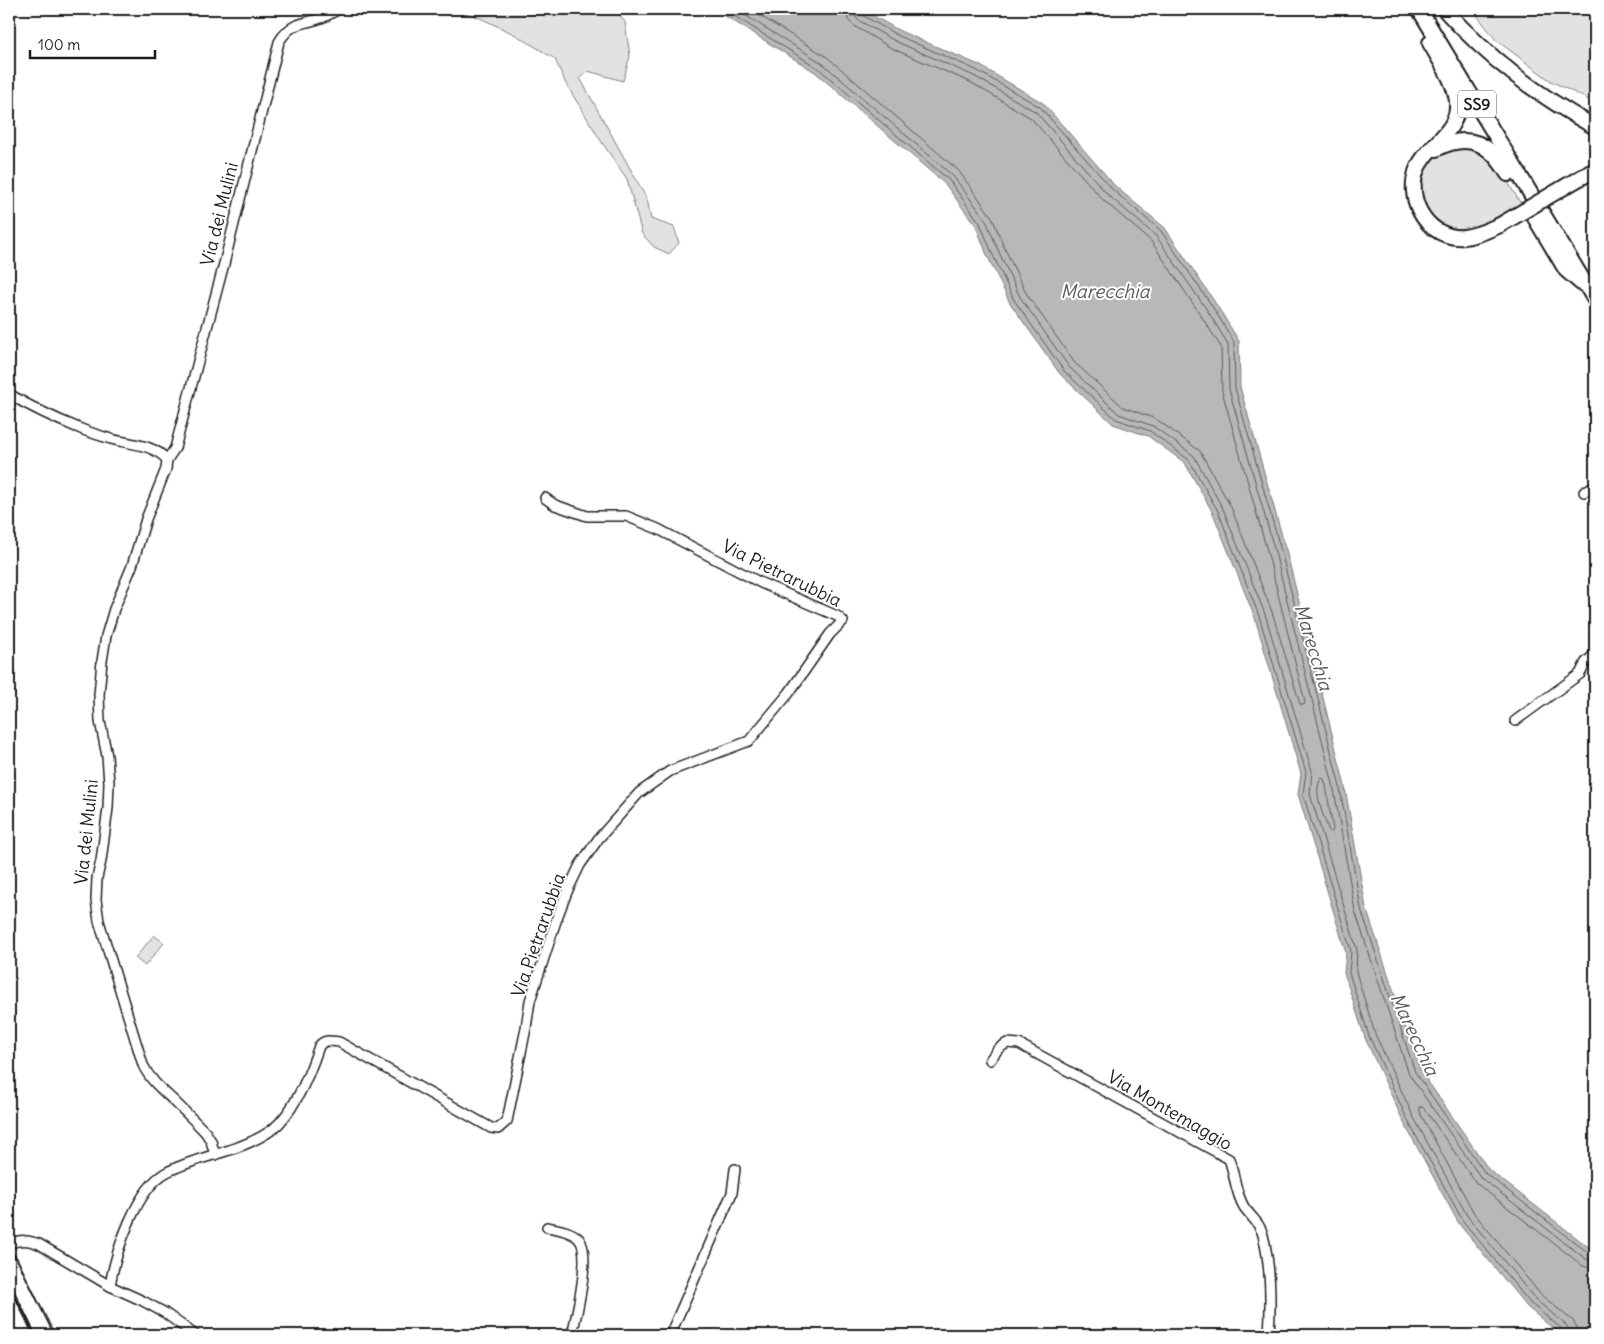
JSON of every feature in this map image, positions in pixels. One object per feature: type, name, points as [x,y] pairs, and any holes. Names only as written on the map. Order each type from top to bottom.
[{"type":"highway","points":[[9,1262],[45,1335]]},
{"type":"highway","points":[[9,1304],[24,1335]]},
{"type":"main road","points":[[1410,9],[1452,83],[1457,102],[1456,118],[1447,132],[1421,161],[1416,171],[1415,199],[1421,214],[1432,227],[1446,235],[1463,237],[1483,233],[1595,170]]},
{"type":"main road","name":"SS9","points":[[1420,9],[1592,295]]},
{"type":"main road","points":[[1444,9],[1497,62],[1528,86],[1595,127]]},
{"type":"main road","points":[[1428,153],[1449,142],[1465,140],[1481,144],[1492,151],[1500,160],[1566,270],[1592,295]]},
{"type":"street","name":"Via dei Mulini","points":[[215,1155],[211,1140],[206,1133],[158,1088],[147,1075],[99,921],[96,900],[97,878],[108,808],[109,783],[100,721],[99,695],[102,661],[106,636],[114,609],[132,566],[146,519],[166,469],[167,460],[175,448],[225,260],[279,42],[285,32],[294,25],[321,18],[339,9]]},
{"type":"street","points":[[9,394],[47,415],[104,437],[154,451],[167,460]]},
{"type":"street","points":[[1584,492],[1595,485]]},
{"type":"street","name":"Via Pietrarubbia","points":[[110,1286],[113,1267],[130,1219],[152,1184],[166,1172],[258,1139],[274,1128],[286,1114],[308,1078],[319,1046],[323,1042],[328,1040],[339,1042],[490,1128],[498,1130],[503,1126],[507,1121],[530,1001],[561,907],[580,865],[599,838],[639,793],[670,771],[749,741],[789,693],[830,634],[843,621],[837,616],[761,583],[658,529],[626,516],[588,516],[555,505],[545,498]]},
{"type":"street","points":[[1515,721],[1580,674],[1586,662],[1595,654]]},
{"type":"street","name":"Via Montemaggio","points":[[990,1060],[998,1048],[1007,1042],[1019,1044],[1229,1159],[1236,1188],[1244,1207],[1257,1220],[1263,1234],[1270,1287],[1269,1335]]},
{"type":"street","points":[[670,1335],[732,1192],[735,1169]]},
{"type":"street","points":[[546,1227],[572,1234],[579,1239],[584,1247],[579,1303],[572,1335]]},
{"type":"street","points":[[9,1244],[17,1240],[39,1244],[110,1286],[144,1301],[195,1335]]},
{"type":"shaded area","points":[[451,9],[614,9],[625,22],[630,56],[623,81],[588,71],[580,78],[647,199],[651,219],[674,227],[679,243],[669,254],[654,247],[642,234],[627,179],[566,84],[555,59],[516,35],[478,17]]},
{"type":"shaded area","points":[[1472,9],[1595,9],[1595,103],[1551,81],[1496,40]]},
{"type":"shaded area","points":[[1450,147],[1478,148],[1494,159],[1521,204],[1490,223],[1476,228],[1456,229],[1444,225],[1434,218],[1426,209],[1421,198],[1422,174],[1433,157]]},
{"type":"shaded area","points":[[154,935],[164,943],[145,966],[135,958]]},
{"type":"water","name":"Marecchia","points":[[714,9],[861,9],[900,31],[979,65],[1043,103],[1116,187],[1165,228],[1216,304],[1239,341],[1240,387],[1286,550],[1344,782],[1366,908],[1420,1070],[1489,1170],[1595,1252],[1595,1335],[1561,1335],[1527,1307],[1459,1224],[1404,1123],[1365,1038],[1344,973],[1346,953],[1298,794],[1301,774],[1255,618],[1213,513],[1185,463],[1148,436],[1113,424],[1060,374],[1010,303],[987,255],[976,226],[945,184],[815,72]]}]
